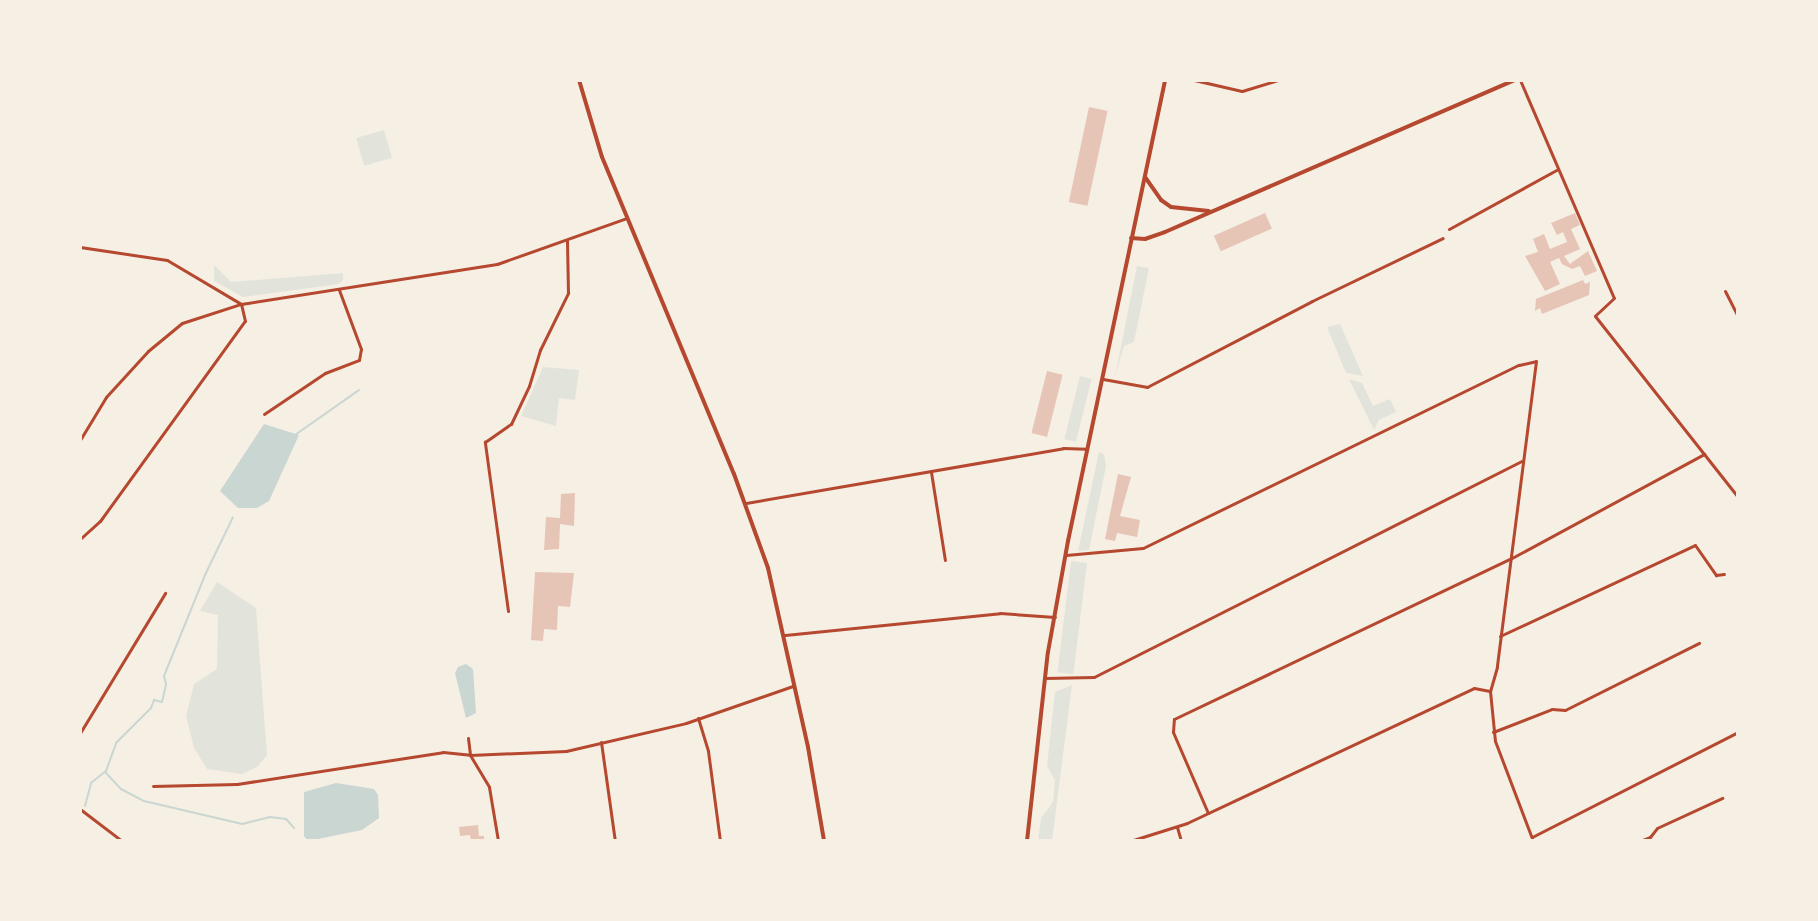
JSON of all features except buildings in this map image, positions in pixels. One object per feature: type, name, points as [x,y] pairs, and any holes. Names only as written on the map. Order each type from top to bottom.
[{"type":"main road","points":[[579,80],[594,138],[746,503],[785,635],[824,841]]},
{"type":"main road","points":[[1027,841],[1045,678],[1066,554],[1165,80]]},
{"type":"main road","points":[[1131,238],[1145,239],[1216,210],[1517,80]]},
{"type":"main road","points":[[1144,175],[1157,196],[1171,207],[1193,212],[1216,210]]},
{"type":"street","points":[[1194,80],[1242,91],[1278,80]]},
{"type":"street","points":[[1517,80],[1614,298],[1595,316],[1738,497]]},
{"type":"street","points":[[1449,229],[1558,169]]},
{"type":"street","points":[[80,440],[106,397],[148,351],[182,323],[241,304],[497,264],[627,218]]},
{"type":"street","points":[[1101,378],[1147,387],[1312,301],[1443,238]]},
{"type":"street","points":[[508,611],[485,442],[511,424],[529,386],[540,350],[568,293],[567,241]]},
{"type":"street","points":[[80,247],[167,260],[241,304],[245,321],[100,521],[80,539]]},
{"type":"street","points":[[264,414],[325,373],[359,360],[361,349],[339,290]]},
{"type":"street","points":[[1725,291],[1738,317]]},
{"type":"street","points":[[1066,554],[1075,557],[1143,548],[1530,360],[1536,361],[1490,691],[1493,732],[1532,839],[1738,732]]},
{"type":"street","points":[[746,503],[1063,448],[1086,449]]},
{"type":"street","points":[[1208,813],[1173,732],[1174,719],[1510,559],[1704,454]]},
{"type":"street","points":[[1045,678],[1094,677],[1524,460]]},
{"type":"street","points":[[931,472],[945,560]]},
{"type":"street","points":[[1500,636],[1695,545],[1716,575],[1724,574]]},
{"type":"street","points":[[80,733],[165,593]]},
{"type":"street","points":[[785,635],[1000,613],[1055,617]]},
{"type":"street","points":[[1493,732],[1552,709],[1565,710],[1699,643]]},
{"type":"street","points":[[153,786],[227,785],[443,752],[470,755],[566,751],[698,718],[795,685]]},
{"type":"street","points":[[1130,841],[1177,827],[1474,688],[1490,691]]},
{"type":"street","points":[[698,718],[708,751],[720,841]]},
{"type":"street","points":[[468,738],[470,755],[489,787],[498,841]]},
{"type":"street","points":[[601,741],[615,841]]},
{"type":"street","points":[[1640,841],[1650,837],[1657,828],[1722,798]]},
{"type":"street","points":[[80,809],[122,841]]},
{"type":"street","points":[[1177,827],[1181,841]]},
{"type":"shaded area","points":[[384,130],[392,158],[364,166],[356,138]]},
{"type":"shaded area","points":[[214,265],[231,282],[343,273],[343,280],[339,284],[243,297],[214,281]]},
{"type":"shaded area","points":[[1137,266],[1149,268],[1134,342],[1124,346],[1115,377]]},
{"type":"shaded area","points":[[1340,324],[1363,376],[1346,373],[1327,327]]},
{"type":"shaded area","points":[[543,367],[579,370],[575,400],[559,398],[556,426],[521,416]]},
{"type":"shaded area","points":[[1080,376],[1092,379],[1076,442],[1064,439]]},
{"type":"shaded area","points":[[1349,379],[1362,383],[1373,406],[1390,399],[1396,412],[1379,420],[1374,430]]},
{"type":"shaded area","points":[[264,424],[299,435],[269,501],[257,508],[238,508],[220,491]]},
{"type":"shaded area","points":[[1099,452],[1104,454],[1106,466],[1089,550],[1078,551]]},
{"type":"shaded area","points":[[1071,561],[1087,563],[1073,674],[1057,672]]},
{"type":"shaded area","points":[[217,582],[256,608],[267,755],[257,767],[242,774],[207,769],[194,748],[186,716],[194,684],[217,669],[218,615],[200,611]]},
{"type":"shaded area","points":[[466,664],[473,669],[476,713],[466,718],[455,673],[458,667]]},
{"type":"shaded area","points":[[1072,685],[1052,841],[1038,841],[1041,818],[1053,802],[1055,780],[1047,766],[1055,692]]},
{"type":"shaded area","points":[[336,783],[374,789],[378,795],[379,818],[362,830],[308,841],[304,836],[304,792]]},
{"type":"waterway","points":[[295,435],[359,390]]},
{"type":"waterway","points":[[85,806],[91,783],[106,771],[116,743],[151,708],[154,700],[162,702],[166,684],[164,676],[205,575],[233,517]]},
{"type":"waterway","points":[[106,773],[121,789],[144,801],[242,824],[270,817],[286,819],[294,828]]}]
